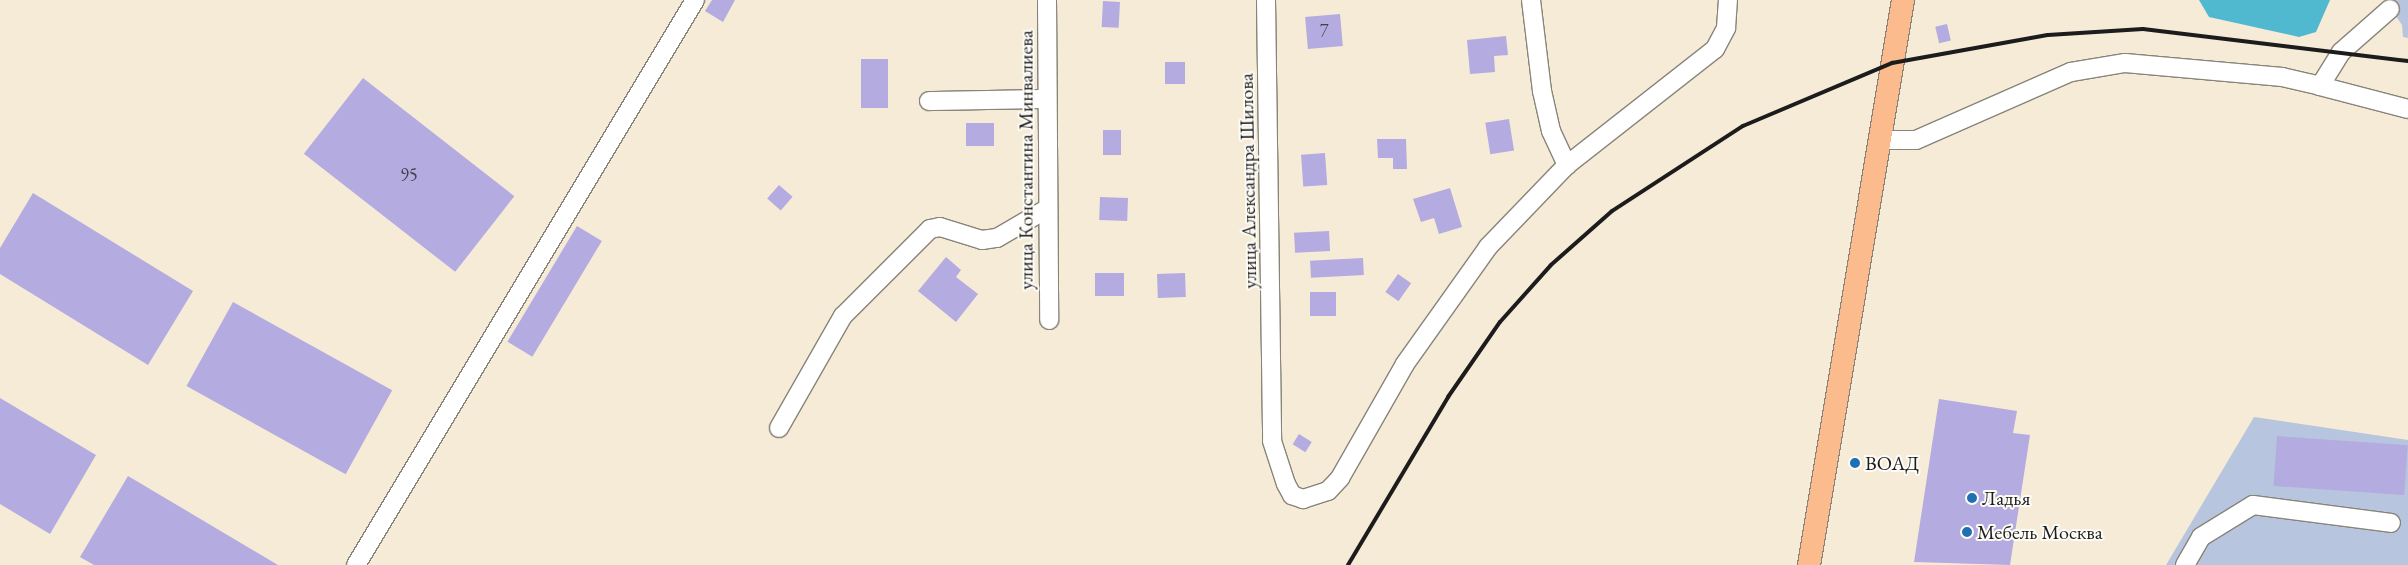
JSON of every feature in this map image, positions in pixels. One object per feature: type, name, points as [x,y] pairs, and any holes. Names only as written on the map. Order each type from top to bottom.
[{"type":"main road","points":[[1809,565],[1903,0]]},
{"type":"street","points":[[356,565],[695,0]]},
{"type":"street","name":"улица Константина Минвалиева","points":[[1047,0],[1045,210],[1049,320]]},
{"type":"street","name":"улица Александра Шилова","points":[[1266,0],[1273,360],[1272,441],[1277,464],[1292,495],[1315,498],[1340,478],[1405,364],[1488,247],[1567,165]]},
{"type":"street","points":[[1531,0],[1542,91],[1551,131],[1567,165],[1715,49],[1726,28],[1728,0]]},
{"type":"street","points":[[2320,86],[2341,52],[2390,9]]},
{"type":"street","points":[[1880,140],[1916,140],[2071,72],[2117,64],[2282,76],[2408,109]]},
{"type":"street","points":[[929,101],[1046,99]]},
{"type":"street","points":[[779,428],[843,316],[930,229],[940,227],[982,240],[996,238],[1045,210]]},
{"type":"street","points":[[2184,565],[2201,537],[2253,505],[2391,523]]},
{"type":"shaded area","points":[[2385,0],[2408,0],[2408,38],[2403,37],[2402,25]]},
{"type":"shaded area","points":[[2254,417],[2408,440],[2408,565],[2166,565]]},
{"type":"water","points":[[2199,0],[2330,0],[2316,32],[2299,37],[2209,17]]},
{"type":"building","points":[[712,0],[735,0],[723,22],[705,11]]},
{"type":"building","points":[[1103,1],[1120,2],[1119,28],[1102,27]]},
{"type":"building","points":[[1340,14],[1343,46],[1308,49],[1305,17]]},
{"type":"building","points":[[1947,24],[1951,41],[1939,43],[1935,27]]},
{"type":"building","points":[[1506,36],[1508,55],[1494,56],[1495,72],[1470,74],[1467,40]]},
{"type":"building","points":[[861,59],[888,59],[888,108],[861,108]]},
{"type":"building","points":[[1165,62],[1185,62],[1185,84],[1165,84]]},
{"type":"building","points":[[363,78],[514,196],[455,272],[304,154]]},
{"type":"building","points":[[1509,119],[1514,151],[1490,154],[1485,123]]},
{"type":"building","points":[[966,123],[994,123],[994,146],[966,146]]},
{"type":"building","points":[[1103,130],[1121,130],[1121,155],[1103,155]]},
{"type":"building","points":[[1377,139],[1406,139],[1407,169],[1393,169],[1393,158],[1378,158]]},
{"type":"building","points":[[1325,153],[1327,185],[1303,187],[1301,155]]},
{"type":"building","points":[[779,185],[793,197],[781,210],[767,199]]},
{"type":"building","points":[[1450,188],[1462,227],[1439,234],[1434,218],[1421,222],[1413,199]]},
{"type":"building","points":[[33,193],[193,291],[148,365],[0,274],[0,248]]},
{"type":"building","points":[[1100,197],[1128,198],[1127,221],[1099,220]]},
{"type":"building","points":[[577,226],[602,241],[532,357],[507,342]]},
{"type":"building","points":[[1329,231],[1330,251],[1295,253],[1294,233]]},
{"type":"building","points":[[946,257],[961,270],[956,277],[978,294],[956,322],[918,291]]},
{"type":"building","points":[[1363,258],[1364,275],[1311,278],[1310,261]]},
{"type":"building","points":[[1095,273],[1124,273],[1124,296],[1095,296]]},
{"type":"building","points":[[1185,273],[1186,297],[1158,298],[1157,274]]},
{"type":"building","points":[[1398,274],[1411,283],[1398,301],[1385,292]]},
{"type":"building","points":[[1310,292],[1336,292],[1336,316],[1310,316]]},
{"type":"building","points":[[233,302],[392,390],[346,474],[186,386]]},
{"type":"building","points":[[0,398],[96,455],[50,534],[0,504]]},
{"type":"building","name":"Ладья","points":[[1939,399],[2017,411],[2013,433],[2030,435],[2010,565],[1914,562]]},
{"type":"building","points":[[1299,434],[1312,442],[1305,452],[1293,444]]},
{"type":"building","points":[[2277,436],[2408,445],[2404,495],[2274,486]]},
{"type":"building","points":[[128,476],[278,565],[94,565],[80,557]]},
{"type":"railway","points":[[1348,565],[1448,397],[1500,322],[1551,265],[1612,211],[1743,126],[1892,63],[2048,35],[2143,29],[2408,61]]},
{"type":"place","name":"ВОАД","points":[[1855,463]]},
{"type":"place","name":"Ладья","points":[[1972,498]]},
{"type":"place","name":"Мебель Москва","points":[[1967,532]]}]
